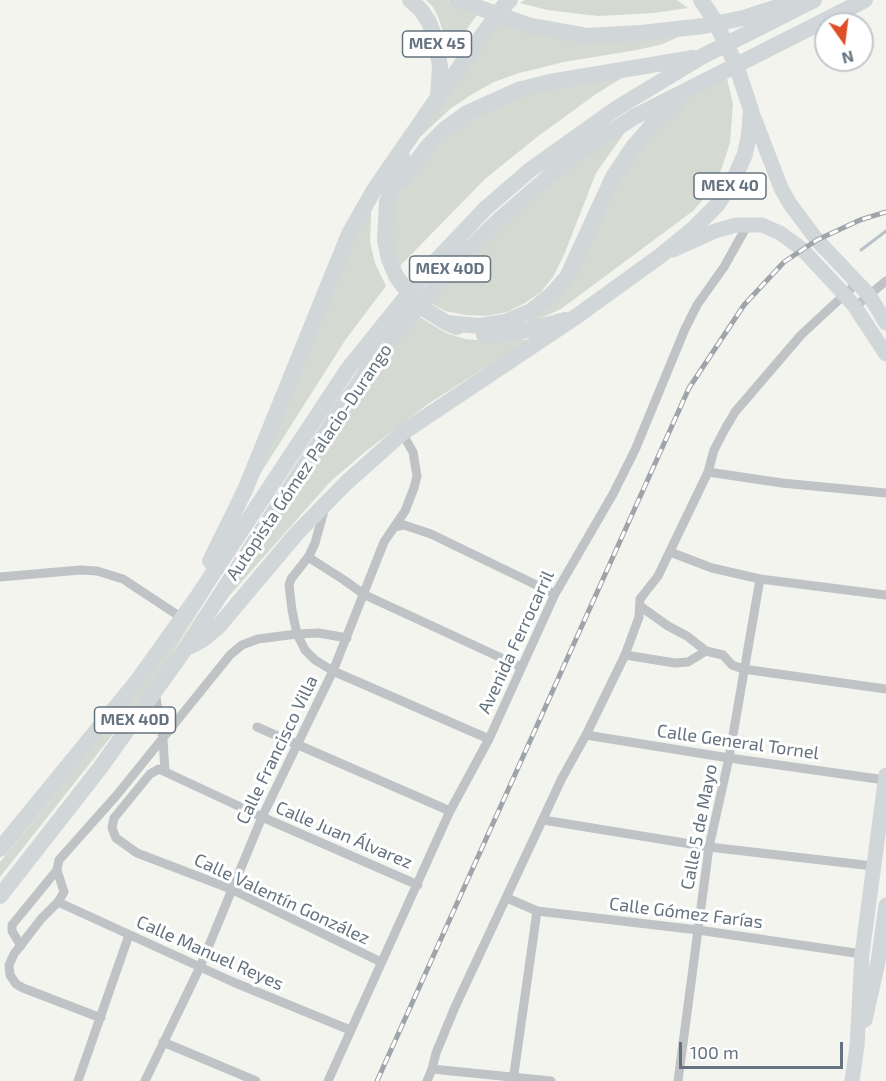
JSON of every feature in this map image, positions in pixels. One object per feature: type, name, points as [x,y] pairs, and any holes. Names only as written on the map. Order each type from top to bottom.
[{"type":"highway","name":"MEX 45","points":[[411,0],[425,16],[436,41],[440,67],[438,97]]},
{"type":"highway","points":[[457,0],[531,26],[587,36],[704,26],[743,18],[800,0]]},
{"type":"highway","name":"MEX 40","points":[[510,0],[426,114],[399,168],[387,202],[385,240],[389,259],[396,276],[407,291],[426,310],[447,323],[471,332],[491,335],[512,334],[577,316],[660,256],[706,217],[727,191],[745,154],[751,110],[736,65],[715,21],[701,0]]},
{"type":"highway","name":"MEX 40D","points":[[0,849],[138,680],[183,618],[348,369],[430,267],[486,208],[530,170],[617,108],[702,56],[814,0]]},
{"type":"highway","name":"MEX 40D","points":[[715,76],[865,0]]},
{"type":"highway","points":[[387,202],[416,160],[445,129],[467,113],[518,90],[550,82],[702,56]]},
{"type":"highway","name":"MEX 40","points":[[447,323],[479,326],[505,322],[531,311],[551,295],[567,277],[613,177],[633,147],[660,116],[715,76]]},
{"type":"highway","name":"Autopista Gómez Palacio-Durango","points":[[0,896],[100,768],[155,692],[383,348],[459,259],[500,219],[567,161],[634,117],[715,76]]},
{"type":"highway","points":[[198,596],[203,576],[244,490],[349,234],[374,190],[426,114]]},
{"type":"highway","points":[[185,649],[202,640],[218,627],[297,533],[402,433],[577,316]]},
{"type":"main road","name":"MEX 40","points":[[751,110],[781,188],[801,219],[869,295],[886,323]]},
{"type":"main road","name":"MEX 40","points":[[660,256],[715,231],[736,225],[762,225],[780,233],[802,249],[821,268],[855,307],[886,354]]},
{"type":"main road","points":[[852,1081],[857,1046],[862,954],[886,775]]},
{"type":"main road","points":[[857,1046],[882,962],[886,905]]},
{"type":"street","name":"Avenida Ferrocarril","points":[[328,1081],[450,811],[489,739],[555,594],[613,494],[635,450],[697,305],[730,258],[748,224]]},
{"type":"street","points":[[855,307],[886,280]]},
{"type":"street","points":[[427,1081],[442,1037],[562,778],[625,655],[639,617],[640,598],[658,576],[670,552],[708,472],[714,450],[735,412],[801,335],[842,291],[855,281]]},
{"type":"street","name":"Calle Francisco Villa","points":[[145,1081],[200,967],[262,817],[333,671],[365,595],[384,542],[405,511],[417,476],[413,452],[402,433]]},
{"type":"street","points":[[708,472],[783,483],[886,493]]},
{"type":"street","points":[[327,502],[315,543],[289,585],[297,634],[308,654],[333,671],[489,739]]},
{"type":"street","points":[[394,527],[404,525],[431,534],[555,594]]},
{"type":"street","points":[[670,552],[712,568],[760,579],[886,595]]},
{"type":"street","points":[[308,557],[365,595],[521,667]]},
{"type":"street","points":[[0,577],[80,570],[97,571],[123,579],[183,618]]},
{"type":"street","name":"Calle 5 de Mayo","points":[[678,1081],[709,846],[729,758],[760,579]]},
{"type":"street","points":[[640,606],[706,651],[723,655],[732,665],[743,669],[886,689]]},
{"type":"street","points":[[21,946],[12,931],[12,925],[57,870],[61,857],[163,739],[230,655],[242,645],[258,639],[319,633],[347,638]]},
{"type":"street","points":[[625,655],[675,663],[688,662],[706,651]]},
{"type":"street","points":[[112,825],[150,774],[162,770],[163,739],[155,692]]},
{"type":"street","points":[[257,726],[450,811]]},
{"type":"street","name":"Calle General Tornel","points":[[586,735],[885,780]]},
{"type":"street","name":"Calle Juan Álvarez","points":[[162,770],[262,817],[418,885]]},
{"type":"street","name":"Calle Valentín González","points":[[103,809],[121,843],[137,853],[231,889],[381,962]]},
{"type":"street","points":[[543,820],[709,846],[873,867]]},
{"type":"street","points":[[57,870],[64,891],[58,902],[41,919],[10,961],[9,971],[12,979],[23,988],[101,1018]]},
{"type":"street","name":"Calle Gómez Farías","points":[[507,898],[537,911],[698,930],[862,954]]},
{"type":"street","name":"Calle Manuel Reyes","points":[[58,902],[200,967],[350,1030]]},
{"type":"street","points":[[513,1079],[537,911]]},
{"type":"street","points":[[78,1081],[129,935]]},
{"type":"street","points":[[163,1042],[256,1081]]},
{"type":"street","points":[[432,1070],[551,1081]]},
{"type":"shaded area","points":[[426,0],[446,0],[480,11],[453,48],[449,49],[438,17]]},
{"type":"shaded area","points":[[524,0],[677,0],[688,8],[654,13],[598,16],[547,10],[520,3]]},
{"type":"shaded area","points":[[506,14],[568,29],[686,33],[663,44],[564,62],[494,82],[450,109],[416,141]]},
{"type":"shaded area","points":[[643,65],[596,94],[485,179],[400,266],[392,245],[392,212],[397,194],[406,177],[442,137],[504,96]]},
{"type":"shaded area","points":[[726,74],[733,104],[730,143],[718,179],[707,195],[693,211],[561,309],[525,325],[541,310],[613,182],[683,100]]},
{"type":"shaded area","points":[[640,111],[596,173],[564,255],[553,277],[541,292],[507,312],[486,316],[445,311],[429,302],[537,190]]},
{"type":"shaded area","points":[[372,197],[370,242],[375,263],[386,286],[346,339],[243,501]]},
{"type":"shaded area","points":[[418,316],[446,333],[465,339],[504,342],[530,339],[428,404],[366,451],[330,482],[215,612],[384,359]]},
{"type":"shaded area","points":[[217,582],[152,685],[0,877],[0,862],[146,682]]},
{"type":"waterway","points":[[861,250],[886,231]]},
{"type":"railway","points":[[377,1081],[689,388],[744,305],[784,262],[817,240],[860,220],[886,212]]}]
